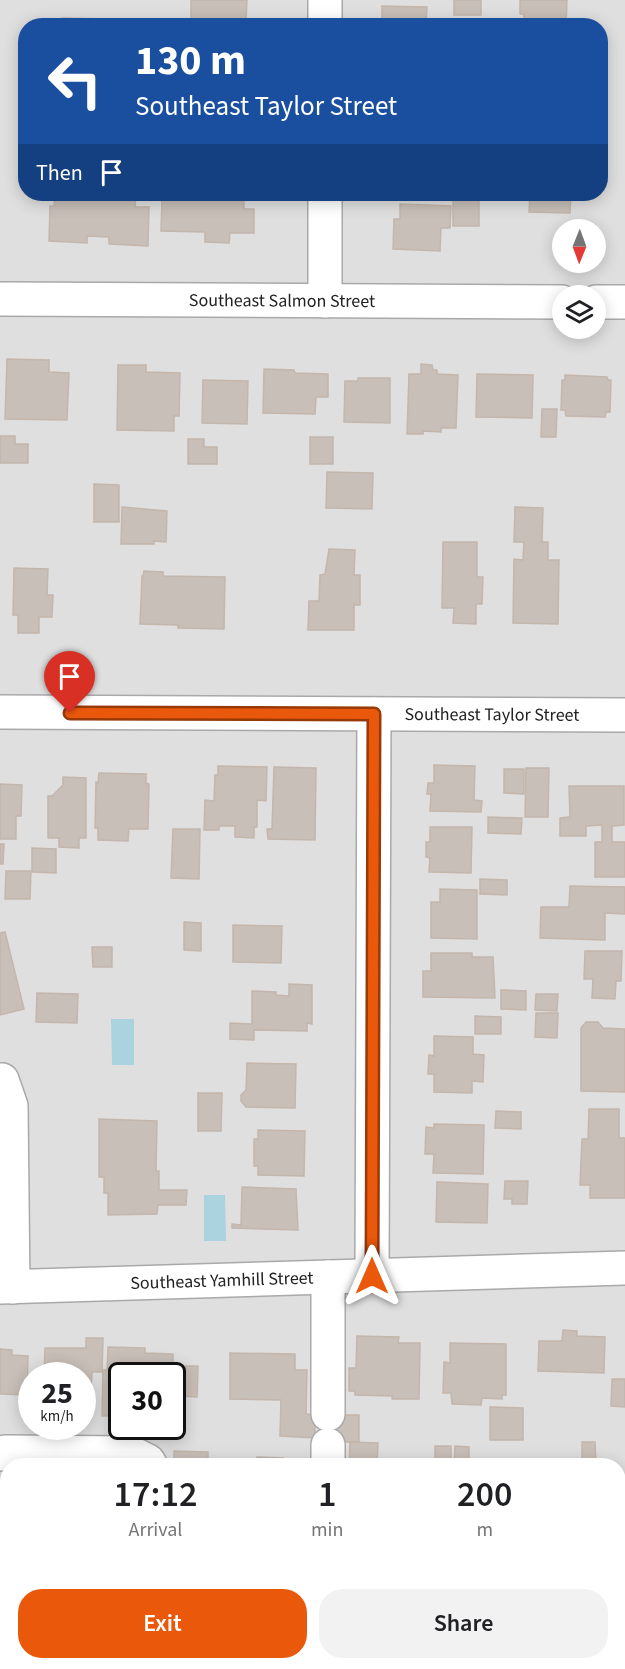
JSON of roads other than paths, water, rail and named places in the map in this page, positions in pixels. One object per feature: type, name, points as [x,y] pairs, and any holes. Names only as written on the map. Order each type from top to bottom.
[{"type":"street","points":[[326,0],[326,18]]},
{"type":"street","points":[[325,201],[325,301]]},
{"type":"street","name":"Southeast Salmon Street","points":[[0,299],[552,302]]},
{"type":"street","points":[[606,302],[625,302]]},
{"type":"street","name":"Southeast Taylor Street","points":[[0,712],[625,716]]},
{"type":"street","points":[[372,1276],[374,714]]},
{"type":"street","points":[[2,1080],[11,1106],[7,1287]]},
{"type":"street","name":"Southeast Yamhill Street","points":[[7,1287],[625,1268]]},
{"type":"street","points":[[328,1277],[328,1442]]},
{"type":"street","points":[[0,1454],[5,1452],[132,1454],[141,1458]]},
{"type":"water","points":[[111,1019],[134,1019],[134,1065],[112,1065]]},
{"type":"water","points":[[204,1195],[225,1195],[226,1241],[204,1241]]}]
